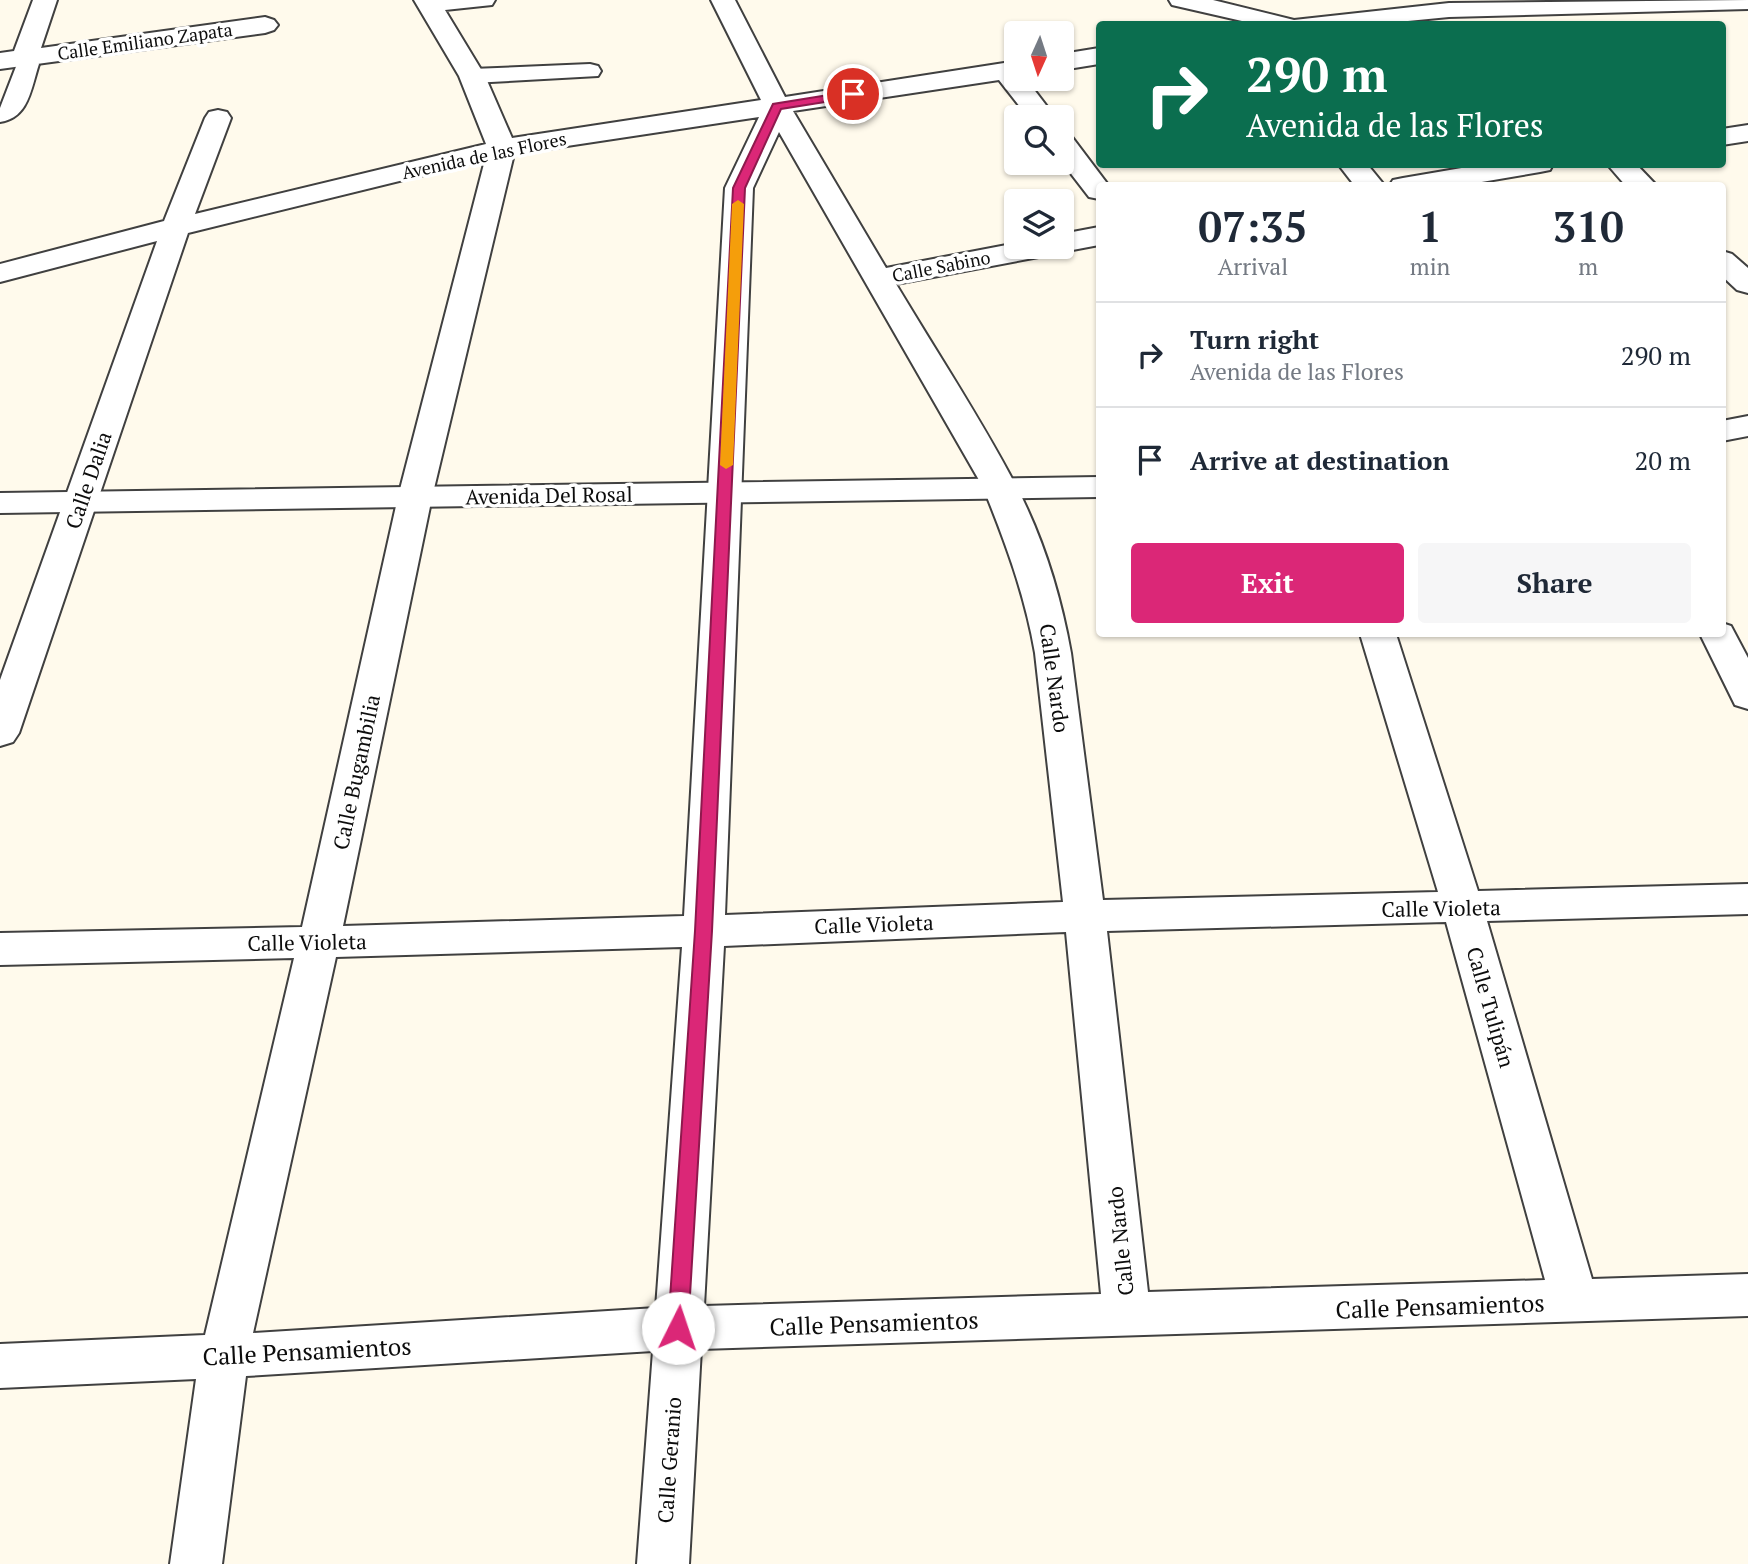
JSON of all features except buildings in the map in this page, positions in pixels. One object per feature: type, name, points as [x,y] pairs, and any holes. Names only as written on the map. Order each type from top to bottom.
[{"type":"street","points":[[0,115],[7,114],[12,109],[28,64],[12,60],[45,0]]},
{"type":"street","points":[[483,0],[428,2],[472,76],[502,148]]},
{"type":"street","name":"Calle Nardo","points":[[723,0],[777,106],[1000,488],[1025,547],[1048,624],[1085,916],[1127,1315]]},
{"type":"street","points":[[1181,0],[1272,21]]},
{"type":"street","points":[[1370,21],[1748,2]]},
{"type":"street","name":"Calle Emiliano Zapata","points":[[12,60],[265,25]]},
{"type":"street","points":[[1074,60],[1096,56]]},
{"type":"street","points":[[472,76],[590,71]]},
{"type":"street","name":"Avenida de las Flores","points":[[0,273],[176,227],[502,148],[1004,71]]},
{"type":"street","name":"Calle Geranio","points":[[663,1564],[704,931],[739,188],[777,106]]},
{"type":"street","name":"Calle Dalia","points":[[0,733],[176,227],[218,118]]},
{"type":"street","points":[[1726,136],[1748,133]]},
{"type":"street","name":"Calle Bugambilia","points":[[196,1564],[224,1356],[319,942],[415,497],[502,148]]},
{"type":"street","points":[[1074,159],[1096,187]]},
{"type":"street","points":[[1355,168],[1367,182]]},
{"type":"street","points":[[1428,182],[1515,168]]},
{"type":"street","points":[[1624,168],[1639,182]]},
{"type":"street","points":[[1074,241],[1096,237]]},
{"type":"street","name":"Calle Sabino","points":[[879,278],[1004,255]]},
{"type":"street","points":[[1726,264],[1748,284]]},
{"type":"street","points":[[1726,430],[1748,426]]},
{"type":"street","name":"Avenida Del Rosal","points":[[0,503],[1096,487]]},
{"type":"street","name":"Calle Tulipán","points":[[1379,637],[1462,908],[1575,1302]]},
{"type":"street","points":[[1719,637],[1748,696]]},
{"type":"street","name":"Calle Violeta","points":[[0,949],[704,931],[1085,916],[1748,899]]},
{"type":"street","name":"Calle Pensamientos","points":[[0,1366],[224,1356],[678,1328],[1748,1295]]},
{"type":"slow traffic","points":[[726,465],[738,204]]},
{"type":"route","points":[[678,1328],[704,931],[739,188],[777,106],[853,94]]}]
